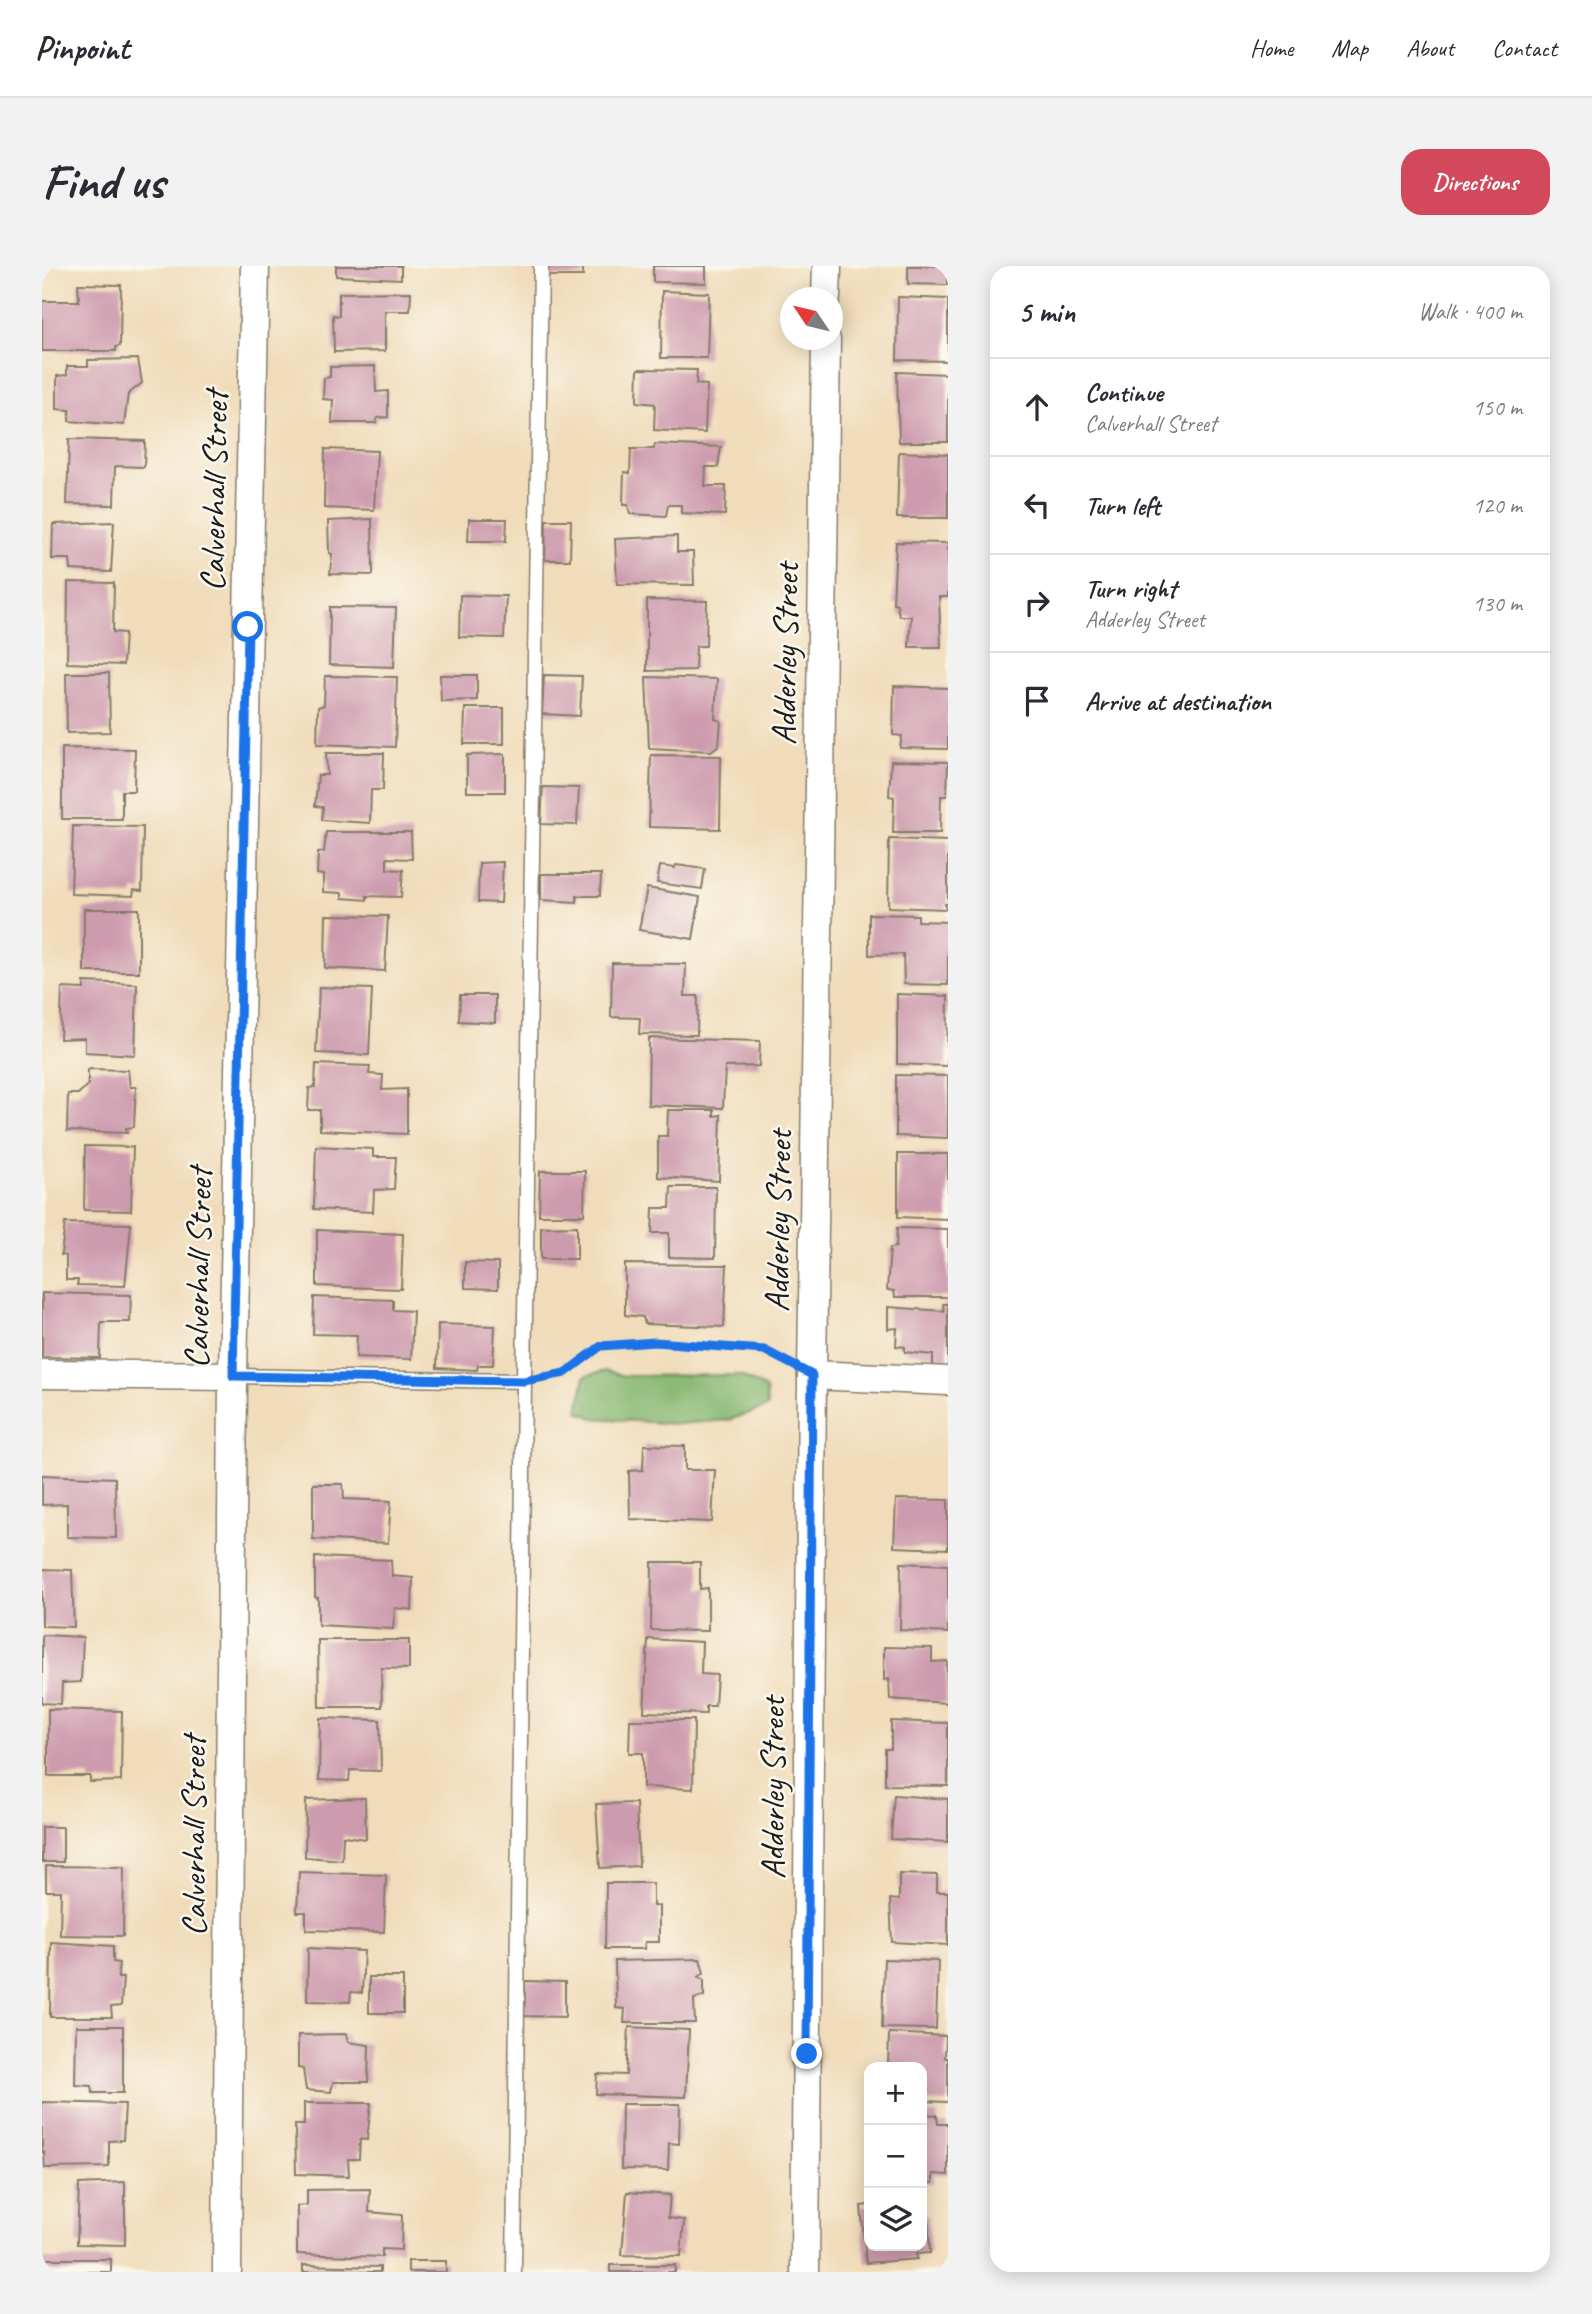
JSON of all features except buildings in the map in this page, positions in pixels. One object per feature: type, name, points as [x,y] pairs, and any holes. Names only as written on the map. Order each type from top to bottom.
[{"type":"street","name":"Calverhall Street","points":[[227,2272],[233,1376],[255,266]]},
{"type":"street","points":[[826,287],[827,266]]},
{"type":"street","name":"Adderley Street","points":[[805,2272],[812,1375],[826,350]]},
{"type":"street","points":[[42,1374],[233,1376]]},
{"type":"street","points":[[812,1375],[948,1381]]},
{"type":"lane","points":[[514,2272],[541,266]]},
{"type":"lane","points":[[233,1376],[524,1381]]},
{"type":"path","points":[[524,1381],[565,1373],[601,1346],[655,1342],[764,1350],[812,1375]]},
{"type":"green space","points":[[605,1371],[625,1376],[740,1375],[766,1389],[767,1407],[729,1420],[677,1424],[593,1418],[578,1411],[585,1376]]},
{"type":"route","points":[[248,627],[233,1376],[524,1381],[565,1373],[601,1346],[655,1342],[764,1350],[812,1375],[807,2054]]}]
